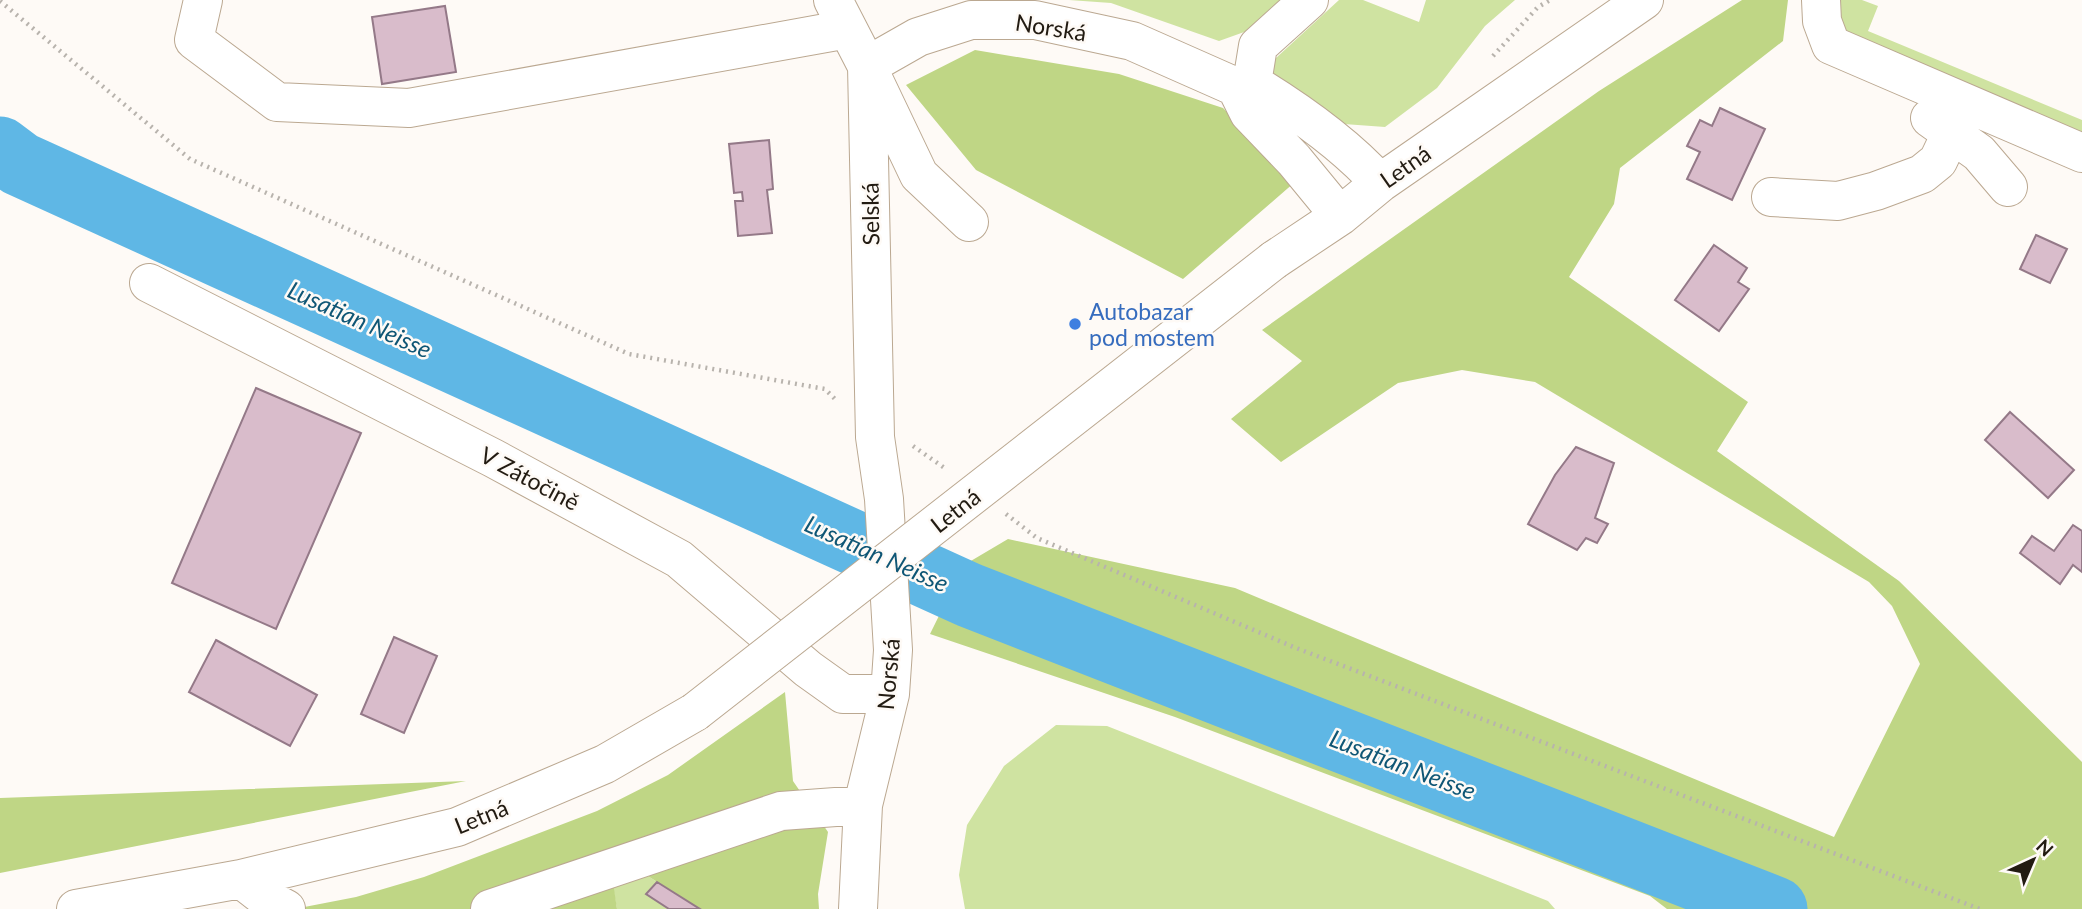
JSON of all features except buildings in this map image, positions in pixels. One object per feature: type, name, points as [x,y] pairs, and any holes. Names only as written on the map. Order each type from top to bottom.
[{"type":"street","points":[[202,0],[194,40],[277,103],[409,108],[840,14]]},
{"type":"street","points":[[1309,0],[1258,46],[1244,85],[1248,113],[1294,160],[1340,216]]},
{"type":"street","name":"Letná","points":[[76,909],[241,879],[457,827],[606,764],[695,712],[1274,260],[1644,0]]},
{"type":"street","points":[[1821,0],[1822,20],[1831,45],[1848,55],[2082,153]]},
{"type":"street","name":"Selská","points":[[840,14],[867,65],[875,437]]},
{"type":"street","name":"Norská","points":[[867,65],[918,37],[971,20],[1035,20],[1132,41],[1244,85],[1338,143],[1380,183]]},
{"type":"street","points":[[1848,55],[1866,75],[1979,153],[2008,187]]},
{"type":"street","points":[[867,65],[919,176],[969,222]]},
{"type":"street","points":[[1771,197],[1838,201],[1922,174],[1938,161],[1948,139],[1943,128]]},
{"type":"street","name":"V Zátočině","points":[[149,283],[493,458],[679,559],[808,669],[843,694],[890,694]]},
{"type":"street","name":"Norská","points":[[858,909],[863,805],[890,694],[893,650],[884,499],[875,437]]},
{"type":"street","points":[[490,909],[781,811],[863,805]]},
{"type":"street","points":[[241,879],[267,899],[286,909]]},
{"type":"path","points":[[1489,62],[1538,7],[1550,0]]},
{"type":"path","points":[[0,1],[190,159],[629,354],[825,389],[875,437],[916,447],[949,471]]},
{"type":"path","points":[[1004,513],[1037,538],[1296,648],[1980,909]]},
{"type":"green space","points":[[1069,0],[1289,0],[1247,31],[1219,41],[1111,3]]},
{"type":"green space","points":[[1339,0],[1363,0],[1419,22],[1426,0],[1515,0],[1485,26],[1437,88],[1385,127],[1344,124],[1265,68]]},
{"type":"green space","points":[[1742,0],[1788,0],[1783,41],[1620,168],[1614,204],[1569,277],[1748,402],[1717,451],[1899,581],[2082,762],[2082,909],[1667,909],[1650,896],[1175,717],[930,634],[964,565],[1008,539],[1235,588],[1834,837],[1920,664],[1892,606],[1869,582],[1535,382],[1462,370],[1398,383],[1281,462],[1231,419],[1302,361],[1262,330],[1599,91]]},
{"type":"green space","points":[[1835,0],[1862,0],[1878,6],[1868,31],[2082,120],[2082,142],[1841,29]]},
{"type":"green space","points":[[975,50],[1119,74],[1223,108],[1295,182],[1183,279],[976,170],[906,85]]},
{"type":"green space","points":[[785,692],[793,781],[828,832],[818,894],[819,909],[700,909],[643,873],[613,882],[617,909],[294,909],[356,897],[424,877],[597,811],[668,775]]},
{"type":"green space","points":[[1056,725],[1107,726],[1548,901],[1555,909],[965,909],[959,875],[967,825],[1004,766]]},
{"type":"green space","points":[[466,781],[0,873],[0,798]]},
{"type":"green space","points":[[643,873],[700,909],[617,909],[612,882]]},
{"type":"waterway","name":"Lusatian Neisse","points":[[0,149],[20,164],[969,595],[1775,909]]},
{"type":"place","name":"Autobazar pod mostem","points":[[1075,324]]}]
